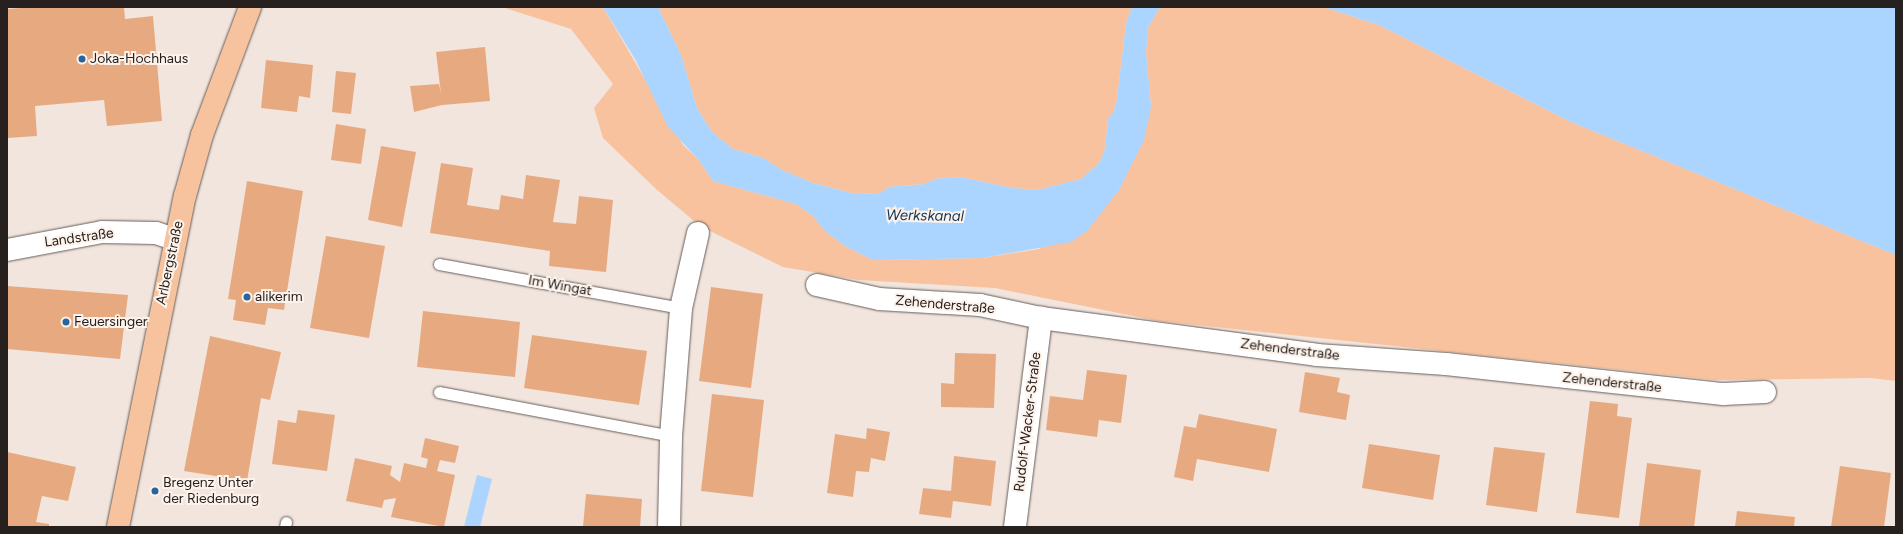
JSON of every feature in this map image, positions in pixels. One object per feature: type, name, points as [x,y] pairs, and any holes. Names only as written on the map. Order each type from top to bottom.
[{"type":"main road","name":"Arlbergstraße","points":[[118,527],[175,239],[202,135],[250,7]]},
{"type":"street","name":"Landstraße","points":[[7,250],[102,232],[156,233],[175,239]]},
{"type":"street","points":[[669,527],[671,436],[681,308],[698,233]]},
{"type":"street","name":"Zehenderstraße","points":[[817,285],[879,300],[980,305],[1041,318],[1317,354],[1446,364],[1723,394],[1765,392]]},
{"type":"street","name":"Rudolf-Wacker-Straße","points":[[1015,527],[1041,318]]},
{"type":"lane","name":"Im Wingat","points":[[439,264],[681,308]]},
{"type":"lane","points":[[439,392],[671,436]]},
{"type":"shaded area","points":[[502,7],[603,7],[683,145],[698,159],[713,181],[796,204],[813,216],[825,231],[845,246],[873,260],[982,258],[1039,249],[1119,190],[1151,107],[1146,53],[1148,28],[1160,7],[1324,7],[1379,25],[1571,122],[1896,255],[1896,381],[1871,378],[1715,380],[1158,321],[995,288],[859,280],[783,267],[700,226],[656,189],[603,138],[594,108],[613,84],[571,29]]},
{"type":"shaded area","points":[[658,7],[1132,7],[1126,24],[1117,99],[1114,111],[1108,119],[1105,149],[1100,162],[1081,179],[1037,190],[1012,188],[961,177],[935,179],[925,184],[889,187],[880,193],[855,194],[813,183],[782,170],[763,158],[733,149],[712,132],[697,108],[681,55]]},
{"type":"water","name":"Werkskanal","points":[[603,7],[658,7],[681,55],[697,108],[712,132],[733,149],[763,158],[782,170],[813,183],[855,194],[880,193],[889,187],[925,184],[935,179],[961,177],[1012,188],[1037,190],[1081,179],[1100,162],[1105,149],[1108,119],[1114,111],[1117,99],[1126,24],[1132,7],[1160,7],[1148,28],[1146,52],[1151,107],[1144,140],[1119,190],[1087,231],[1071,242],[982,258],[873,260],[845,246],[825,231],[813,216],[796,204],[713,181],[698,159],[668,127],[635,59]]},
{"type":"water","points":[[1324,7],[1896,7],[1896,255],[1571,122],[1379,25]]},
{"type":"water","points":[[477,475],[492,479],[480,527],[464,527]]},
{"type":"building","name":"Joka-Hochhaus","points":[[35,7],[124,7],[125,19],[153,16],[162,121],[107,126],[104,100],[35,106],[37,136],[7,138],[7,9]]},
{"type":"building","points":[[485,47],[490,101],[442,105],[414,112],[410,86],[439,84],[441,94],[436,52]]},
{"type":"building","points":[[266,60],[313,65],[310,98],[299,96],[297,112],[261,108]]},
{"type":"building","points":[[336,71],[356,73],[351,114],[332,112]]},
{"type":"building","points":[[336,124],[366,129],[361,164],[331,160]]},
{"type":"building","points":[[381,146],[416,152],[402,227],[368,220]]},
{"type":"building","points":[[441,163],[473,168],[467,205],[499,210],[501,195],[523,199],[526,175],[560,180],[553,222],[576,224],[579,196],[613,200],[606,272],[549,266],[550,251],[430,233]]},
{"type":"building","points":[[247,181],[303,191],[284,310],[268,308],[265,325],[233,320],[236,300],[228,299]]},
{"type":"building","points":[[326,236],[385,246],[369,338],[310,328]]},
{"type":"building","name":"Feuersinger","points":[[7,286],[128,295],[120,359],[7,349]]},
{"type":"building","points":[[711,287],[763,294],[751,388],[699,381]]},
{"type":"building","points":[[423,311],[520,322],[515,377],[417,367]]},
{"type":"building","points":[[532,335],[647,351],[639,405],[524,388]]},
{"type":"building","points":[[210,336],[281,352],[270,400],[261,398],[247,481],[184,471]]},
{"type":"building","points":[[955,353],[996,354],[994,408],[941,407],[941,383],[954,384]]},
{"type":"building","points":[[1087,370],[1127,375],[1121,423],[1099,420],[1097,437],[1046,430],[1050,396],[1083,400]]},
{"type":"building","points":[[1305,372],[1340,378],[1337,392],[1350,395],[1346,420],[1299,412]]},
{"type":"building","points":[[712,394],[764,400],[753,497],[701,491]]},
{"type":"building","points":[[1590,401],[1618,404],[1617,416],[1632,418],[1619,518],[1576,513]]},
{"type":"building","points":[[298,410],[335,415],[327,471],[272,464],[278,420],[296,423]]},
{"type":"building","points":[[1199,414],[1277,429],[1269,472],[1197,459],[1193,481],[1174,477],[1184,426],[1196,428]]},
{"type":"building","points":[[867,428],[890,432],[885,461],[871,458],[869,472],[856,471],[853,497],[827,493],[835,434],[866,439]]},
{"type":"building","points":[[425,438],[459,446],[455,463],[440,460],[437,471],[455,475],[444,527],[391,517],[396,498],[384,500],[382,508],[346,501],[355,458],[392,466],[390,475],[400,482],[404,463],[426,468],[428,459],[421,457]]},
{"type":"building","points":[[1369,444],[1440,455],[1433,500],[1362,488]]},
{"type":"building","points":[[1494,447],[1545,453],[1537,512],[1486,505]]},
{"type":"building","points":[[7,452],[76,467],[68,501],[42,496],[36,522],[49,524],[49,527],[7,527]]},
{"type":"building","points":[[954,456],[996,461],[991,506],[953,501],[951,518],[919,514],[923,488],[951,491]]},
{"type":"building","points":[[1647,463],[1701,470],[1694,527],[1639,527]]},
{"type":"building","points":[[1840,466],[1891,473],[1884,527],[1831,527]]},
{"type":"building","points":[[586,494],[642,499],[640,527],[583,527]]},
{"type":"building","points":[[1737,511],[1795,517],[1794,527],[1735,527]]},
{"type":"place","name":"Joka-Hochhaus","points":[[82,59]]},
{"type":"place","name":"alikerim","points":[[247,297]]},
{"type":"place","name":"Feuersinger","points":[[66,322]]},
{"type":"place","name":"Bregenz Unter der Riedenburg","points":[[155,491]]}]
